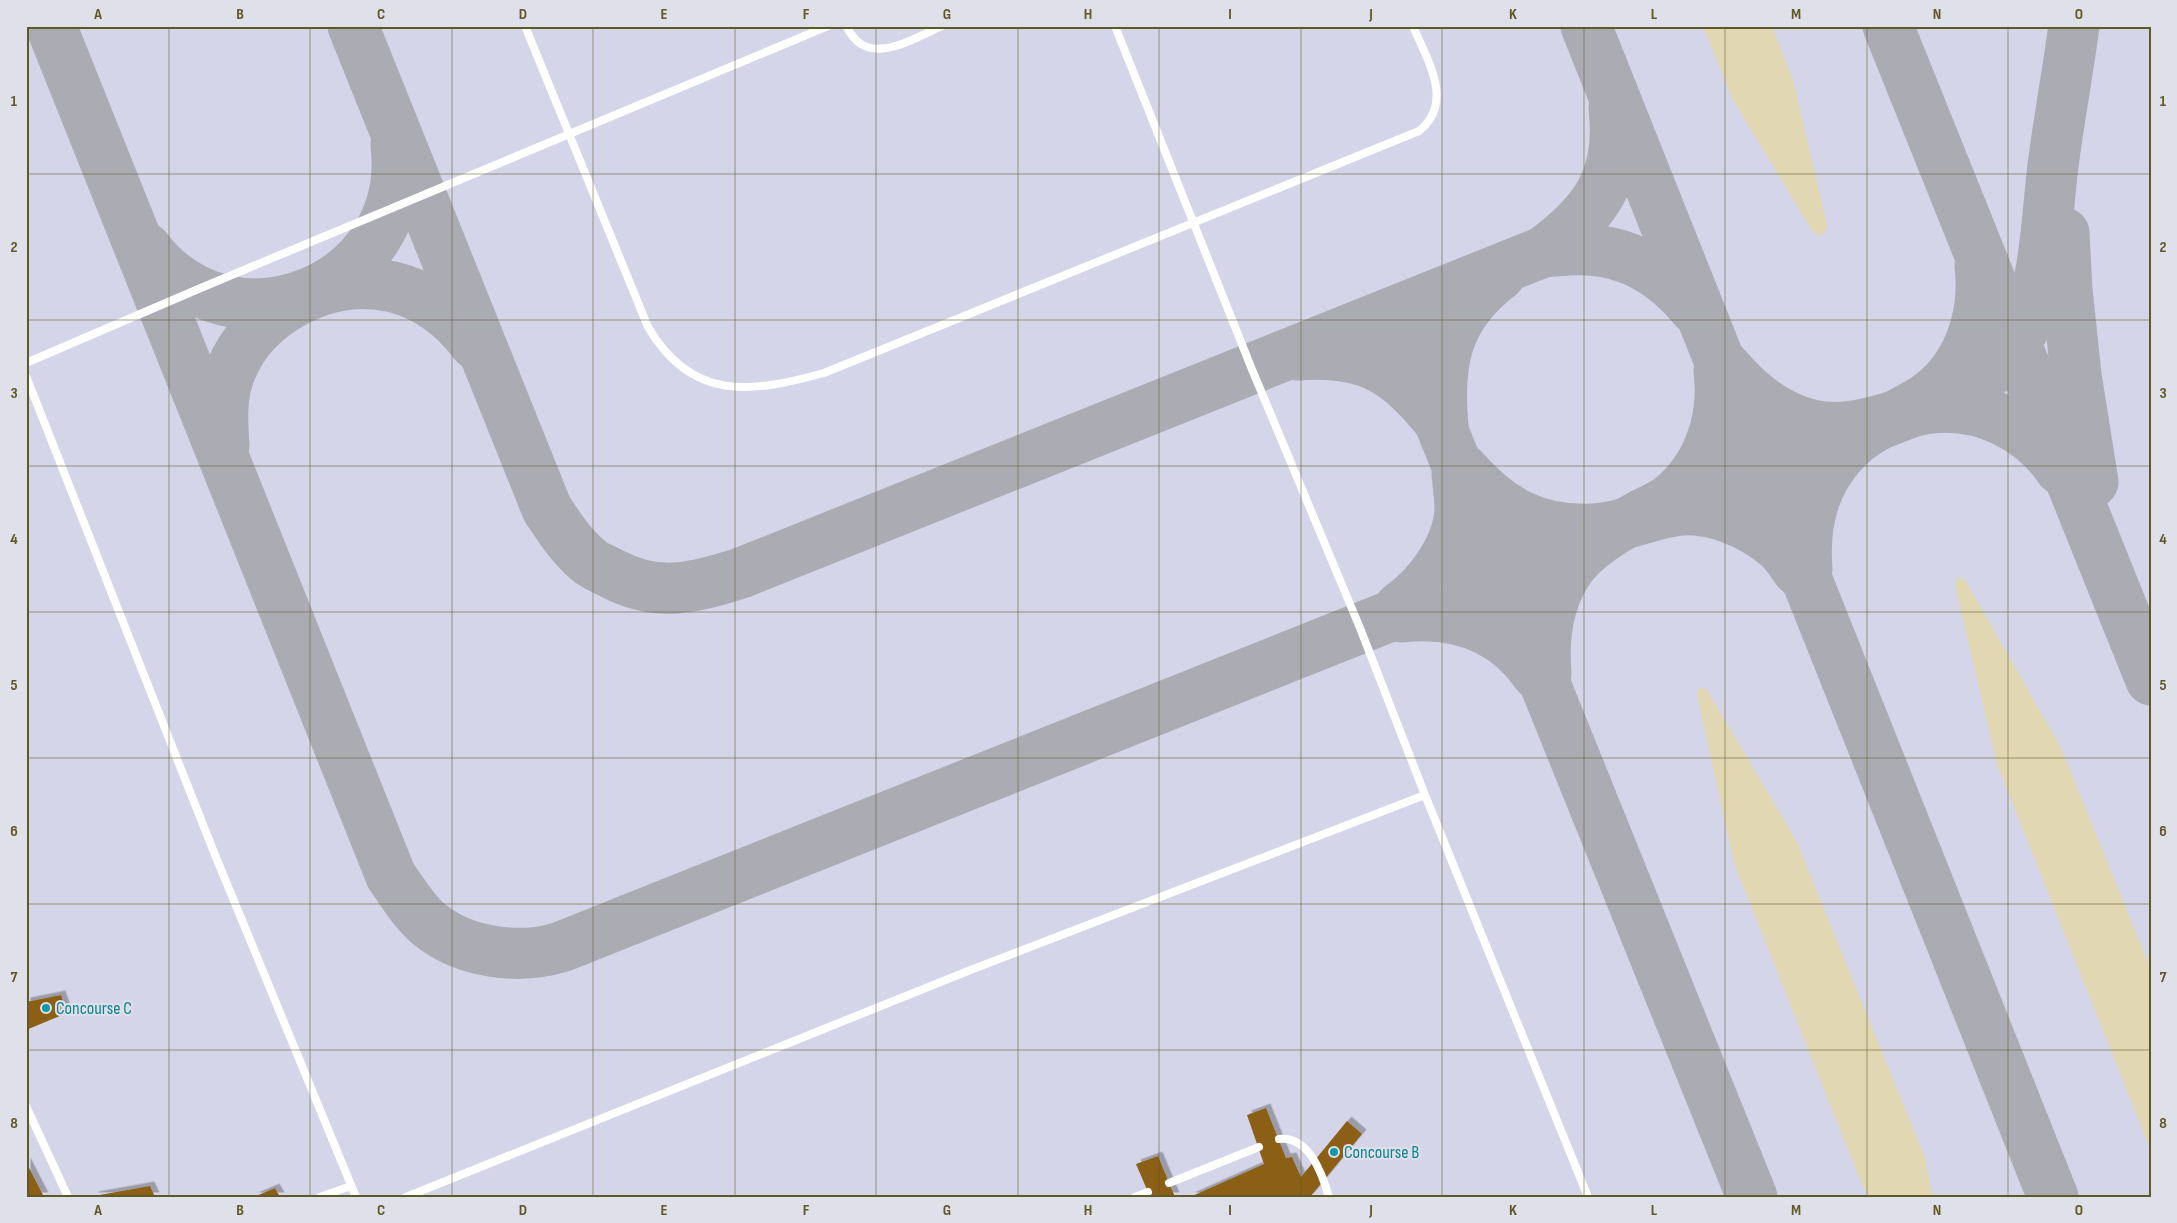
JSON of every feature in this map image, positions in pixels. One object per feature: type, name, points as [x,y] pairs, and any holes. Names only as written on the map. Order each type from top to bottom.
[{"type":"lane","points":[[525,26],[648,326],[659,345],[674,361],[705,380],[738,388],[758,388],[824,373],[1419,131],[1430,122],[1438,99],[1436,84],[1413,26]]},
{"type":"lane","points":[[26,364],[196,290],[828,26]]},
{"type":"lane","points":[[846,26],[860,44],[876,49],[887,48],[942,26]]},
{"type":"lane","points":[[917,26],[920,35]]},
{"type":"lane","points":[[1116,26],[1193,222],[1360,628],[1424,795],[1588,1197]]},
{"type":"lane","points":[[26,376],[213,850],[356,1197]]},
{"type":"lane","points":[[406,1197],[968,970],[1424,795]]},
{"type":"lane","points":[[26,1106],[68,1197]]},
{"type":"lane","points":[[1279,1138],[1289,1138],[1297,1141],[1306,1149],[1324,1179],[1329,1197]]},
{"type":"lane","points":[[1169,1183],[1259,1147]]},
{"type":"lane","points":[[320,1197],[351,1186]]},
{"type":"lane","points":[[1135,1197],[1148,1192]]},
{"type":"shaded area","points":[[26,26],[2151,26],[2151,1197],[26,1197]]},
{"type":"sand","points":[[1703,26],[1772,26],[1793,80],[1827,225],[1826,231],[1822,235],[1816,234],[1811,229],[1732,98]]},
{"type":"sand","points":[[1958,577],[1965,580],[2061,748],[2151,970],[2151,1151],[1997,764],[1955,585]]},
{"type":"sand","points":[[1700,687],[1707,690],[1797,842],[1925,1158],[1933,1197],[1870,1197],[1861,1182],[1734,863],[1697,694]]},
{"type":"building","name":"Concourse C","points":[[61,995],[67,1013],[26,1030],[26,1002]]},
{"type":"building","name":"Concourse B","points":[[1266,1108],[1286,1158],[1292,1157],[1301,1177],[1347,1121],[1362,1134],[1310,1197],[1190,1197],[1264,1164],[1247,1115]]},
{"type":"building","points":[[1158,1156],[1175,1197],[1150,1197],[1136,1164]]},
{"type":"building","points":[[26,1162],[44,1197],[26,1197]]},
{"type":"building","points":[[150,1186],[155,1197],[94,1197],[94,1196]]},
{"type":"building","points":[[275,1188],[280,1197],[254,1197]]},
{"type":"taxiway","points":[[51,26],[391,876],[418,914],[443,934],[458,942],[475,947],[510,953],[528,953],[561,947],[1501,572],[1934,403],[1969,386],[1990,372],[2008,354],[2026,323],[2034,301],[2044,254],[2054,158],[2074,26]]},
{"type":"taxiway","points":[[353,26],[547,509],[571,542],[590,562],[628,581],[644,586],[660,588],[691,586],[741,573],[1543,252]]},
{"type":"taxiway","points":[[1586,26],[2053,1197]]},
{"type":"taxiway","points":[[1888,26],[2151,680]]},
{"type":"taxiway","points":[[1614,108],[1614,154],[1609,174],[1601,191],[1578,223],[1543,252],[1589,250],[1620,255],[1661,276],[1695,309]]},
{"type":"taxiway","points":[[146,248],[182,282],[224,300],[267,303],[310,293],[347,270],[376,237],[394,195],[396,145]]},
{"type":"taxiway","points":[[2064,233],[2067,290],[2076,375],[2093,482]]},
{"type":"taxiway","points":[[1807,569],[1806,551],[1810,516],[1821,484],[1840,455],[1853,442],[1879,424],[1925,399],[1953,373],[1963,358],[1977,323],[1980,304],[1980,266]]},
{"type":"taxiway","points":[[1298,355],[1323,354],[1345,356],[1381,368],[1397,378],[1412,391],[1443,426],[1442,381],[1444,361],[1449,342],[1467,307],[1500,275]]},
{"type":"taxiway","points":[[224,445],[225,388],[231,370],[242,349],[257,330],[274,315],[294,302],[319,291],[345,285],[369,284],[393,287],[416,295],[437,307],[457,323],[475,344]]},
{"type":"taxiway","points":[[1395,312],[1752,1197]]},
{"type":"taxiway","points":[[1725,366],[1753,395],[1764,403],[1786,416],[1812,425],[1828,427],[1858,425],[1932,408],[1951,407],[1987,414],[2004,421],[2035,441],[2049,454],[2060,469]]},
{"type":"taxiway","points":[[1546,673],[1545,645],[1549,617],[1552,603],[1564,577],[1572,565],[1594,544],[1621,526],[1669,500],[1683,488],[1694,474],[1704,459],[1716,425],[1719,407],[1719,371]]},
{"type":"taxiway","points":[[1464,470],[1491,497],[1506,507],[1521,516],[1554,527],[1573,529],[1603,528],[1664,513],[1688,510],[1702,511],[1730,518],[1769,539],[1779,547],[1798,571]]},
{"type":"taxiway","points":[[1400,607],[1411,599],[1431,577],[1448,551],[1454,537],[1460,509],[1457,474]]},
{"type":"taxiway","points":[[1402,617],[1442,617],[1478,626],[1510,644],[1537,674]]},
{"type":"place","name":"Concourse C","points":[[46,1008]]},
{"type":"place","name":"Concourse B","points":[[1334,1152]]}]
